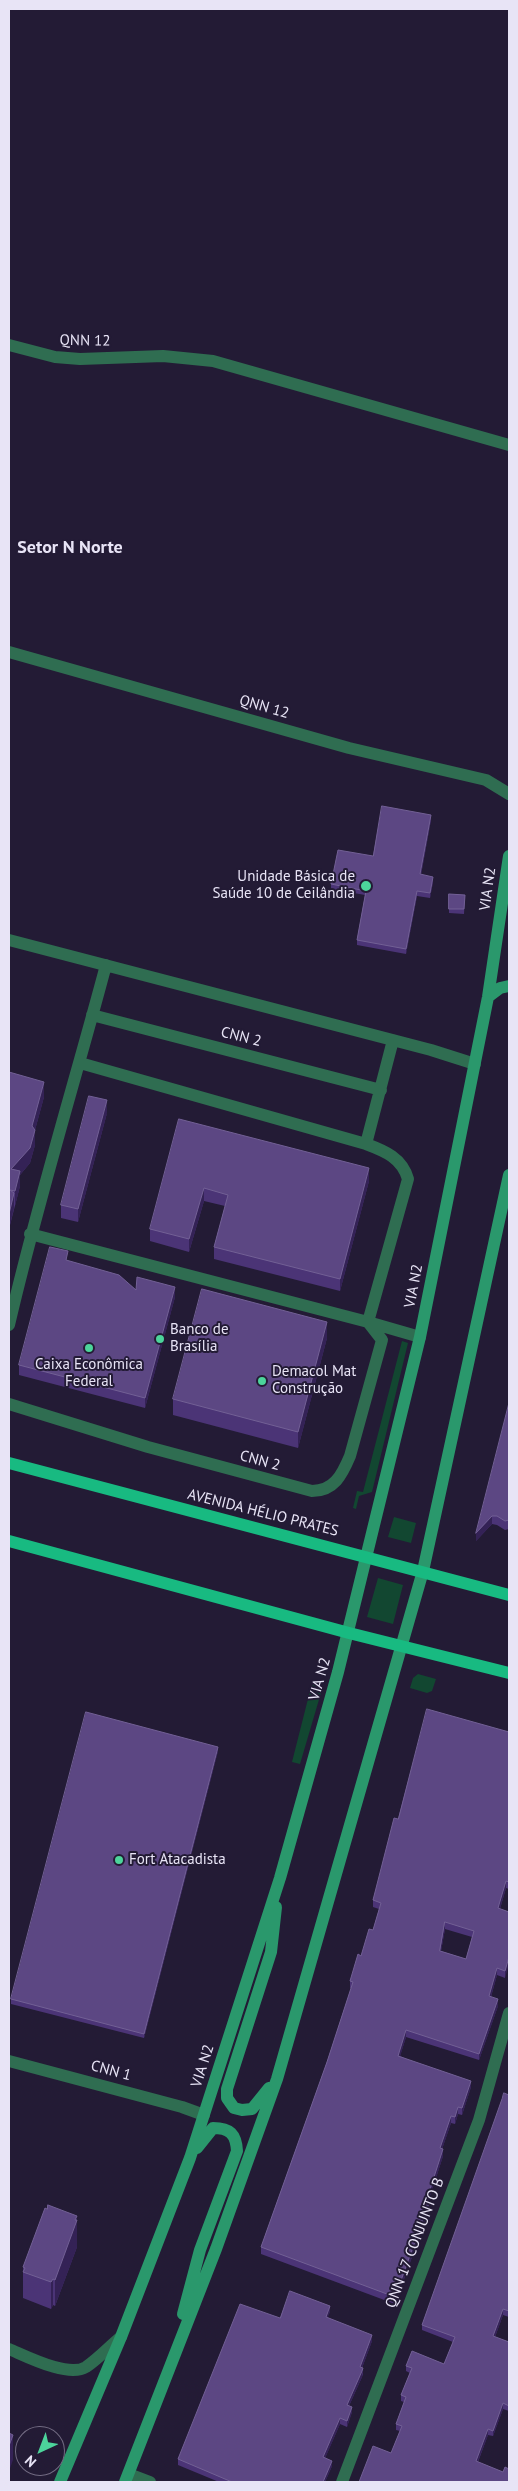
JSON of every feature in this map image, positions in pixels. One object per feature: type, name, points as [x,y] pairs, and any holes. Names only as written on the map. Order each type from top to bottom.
[{"type":"main road","name":"VIA N2","points":[[60,2482],[121,2337],[190,2158],[280,1878],[349,1633],[420,1337],[488,997],[509,856]]},
{"type":"main road","points":[[488,997],[500,988],[509,986]]},
{"type":"main road","points":[[127,2478],[216,2249],[277,2078],[403,1646],[423,1571],[509,1175]]},
{"type":"main road","name":"AVENIDA HÉLIO PRATES","points":[[9,1463],[509,1595]]},
{"type":"main road","points":[[9,1542],[349,1633],[509,1673]]},
{"type":"main road","points":[[277,2078],[252,2109],[242,2110],[234,2108],[227,2098],[227,2088],[271,1952],[280,1878]]},
{"type":"main road","points":[[169,2370],[200,2250],[237,2151],[236,2140],[227,2129],[213,2128],[190,2158]]},
{"type":"street","name":"QNN 12","points":[[9,345],[64,358],[164,356],[213,361],[509,444]]},
{"type":"street","name":"QNN 12","points":[[9,652],[348,748],[486,780],[509,794]]},
{"type":"street","points":[[9,940],[393,1040],[475,1064]]},
{"type":"street","points":[[9,1325],[30,1234],[80,1064],[106,965]]},
{"type":"street","name":"CNN 2","points":[[92,1015],[381,1090]]},
{"type":"street","points":[[366,1144],[393,1040]]},
{"type":"street","points":[[80,1064],[366,1144],[384,1150],[400,1162],[408,1179],[368,1322]]},
{"type":"street","points":[[30,1234],[420,1337]]},
{"type":"street","name":"CNN 2","points":[[9,1404],[148,1447],[312,1491],[322,1491],[338,1480],[350,1456],[382,1340],[368,1322]]},
{"type":"street","name":"QNN 17 CONJUNTO B","points":[[342,2482],[479,2120],[509,2013]]},
{"type":"street","name":"CNN 1","points":[[9,2061],[182,2107],[204,2115]]},
{"type":"street","points":[[9,2349],[51,2366],[74,2371],[84,2368],[121,2337]]},
{"type":"street","points":[[127,2478],[150,2482]]},
{"type":"green space","points":[[402,1341],[408,1343],[372,1492],[359,1496],[356,1509],[353,1508],[357,1491],[363,1492]]},
{"type":"green space","points":[[394,1517],[416,1523],[411,1543],[388,1537]]},
{"type":"green space","points":[[378,1578],[403,1585],[393,1624],[367,1617]]},
{"type":"green space","points":[[418,1674],[436,1679],[432,1691],[427,1693],[410,1688],[413,1678]]},
{"type":"green space","points":[[314,1684],[323,1686],[300,1764],[292,1762],[311,1687]]},
{"type":"building","points":[[382,806],[431,815],[420,874],[433,877],[430,893],[417,891],[406,949],[357,940],[366,891],[331,884],[338,850],[373,856]]},
{"type":"building","points":[[449,894],[465,895],[464,909],[449,909]]},
{"type":"building","points":[[9,1072],[44,1082],[32,1126],[35,1130],[30,1148],[11,1169],[20,1171],[15,1191],[10,1190],[14,1193],[9,1214]]},
{"type":"building","points":[[89,1096],[107,1100],[78,1209],[61,1205]]},
{"type":"building","points":[[179,1119],[369,1168],[340,1279],[214,1247],[228,1195],[204,1188],[189,1239],[150,1229]]},
{"type":"building","points":[[50,1247],[68,1251],[66,1260],[119,1275],[136,1290],[137,1277],[175,1287],[145,1398],[19,1365]]},
{"type":"building","points":[[202,1289],[327,1322],[298,1432],[173,1399]]},
{"type":"building","points":[[509,1403],[509,1520],[505,1521],[497,1516],[492,1516],[476,1533]]},
{"type":"building","points":[[427,1709],[509,1732],[509,1882],[506,1881],[498,1908],[509,1912],[509,1957],[505,1971],[497,1968],[489,1996],[498,1999],[479,2054],[406,2030],[398,2056],[471,2081],[462,2108],[458,2107],[455,2117],[451,2116],[440,2148],[443,2149],[426,2202],[429,2203],[395,2297],[261,2247],[327,2062],[353,1982],[350,1981],[358,1954],[361,1956],[369,1929],[373,1930],[381,1903],[373,1900],[394,1818],[398,1819]],"holes":[[[445,1922],[474,1931],[466,1959],[440,1951]]]},
{"type":"building","name":"Fort Atacadista","points":[[86,1712],[218,1747],[144,2034],[11,1999]]},
{"type":"building","points":[[504,2093],[509,2095],[509,2311],[503,2309],[493,2336],[509,2342],[509,2406],[503,2403],[493,2431],[488,2429],[476,2461],[503,2472],[505,2467],[509,2469],[509,2482],[359,2482],[373,2446],[391,2453],[402,2426],[396,2424],[406,2397],[401,2395],[412,2368],[406,2366],[412,2351],[444,2364],[455,2337],[422,2325]]},
{"type":"building","points":[[48,2205],[77,2216],[55,2280],[53,2279],[51,2282],[23,2272],[25,2268],[23,2267],[45,2208],[47,2209]]},
{"type":"building","points":[[290,2291],[330,2306],[326,2317],[372,2335],[360,2367],[363,2368],[362,2371],[347,2405],[352,2407],[347,2421],[340,2418],[323,2457],[332,2461],[323,2482],[232,2482],[178,2459],[240,2304],[280,2318]]},
{"type":"building","points":[[9,2433],[13,2435],[9,2446]]},
{"type":"place","name":"Unidade Básica de Saúde 10 de Ceilândia","points":[[366,886]]},
{"type":"place","name":"Banco de Brasília","points":[[160,1339]]},
{"type":"place","name":"Caixa Econômica Federal","points":[[89,1348]]},
{"type":"place","name":"Demacol Mat Construção","points":[[262,1381]]},
{"type":"place","name":"Fort Atacadista","points":[[119,1860]]},
{"type":"district","name":"Setor N Norte","points":[[70,548]]}]
